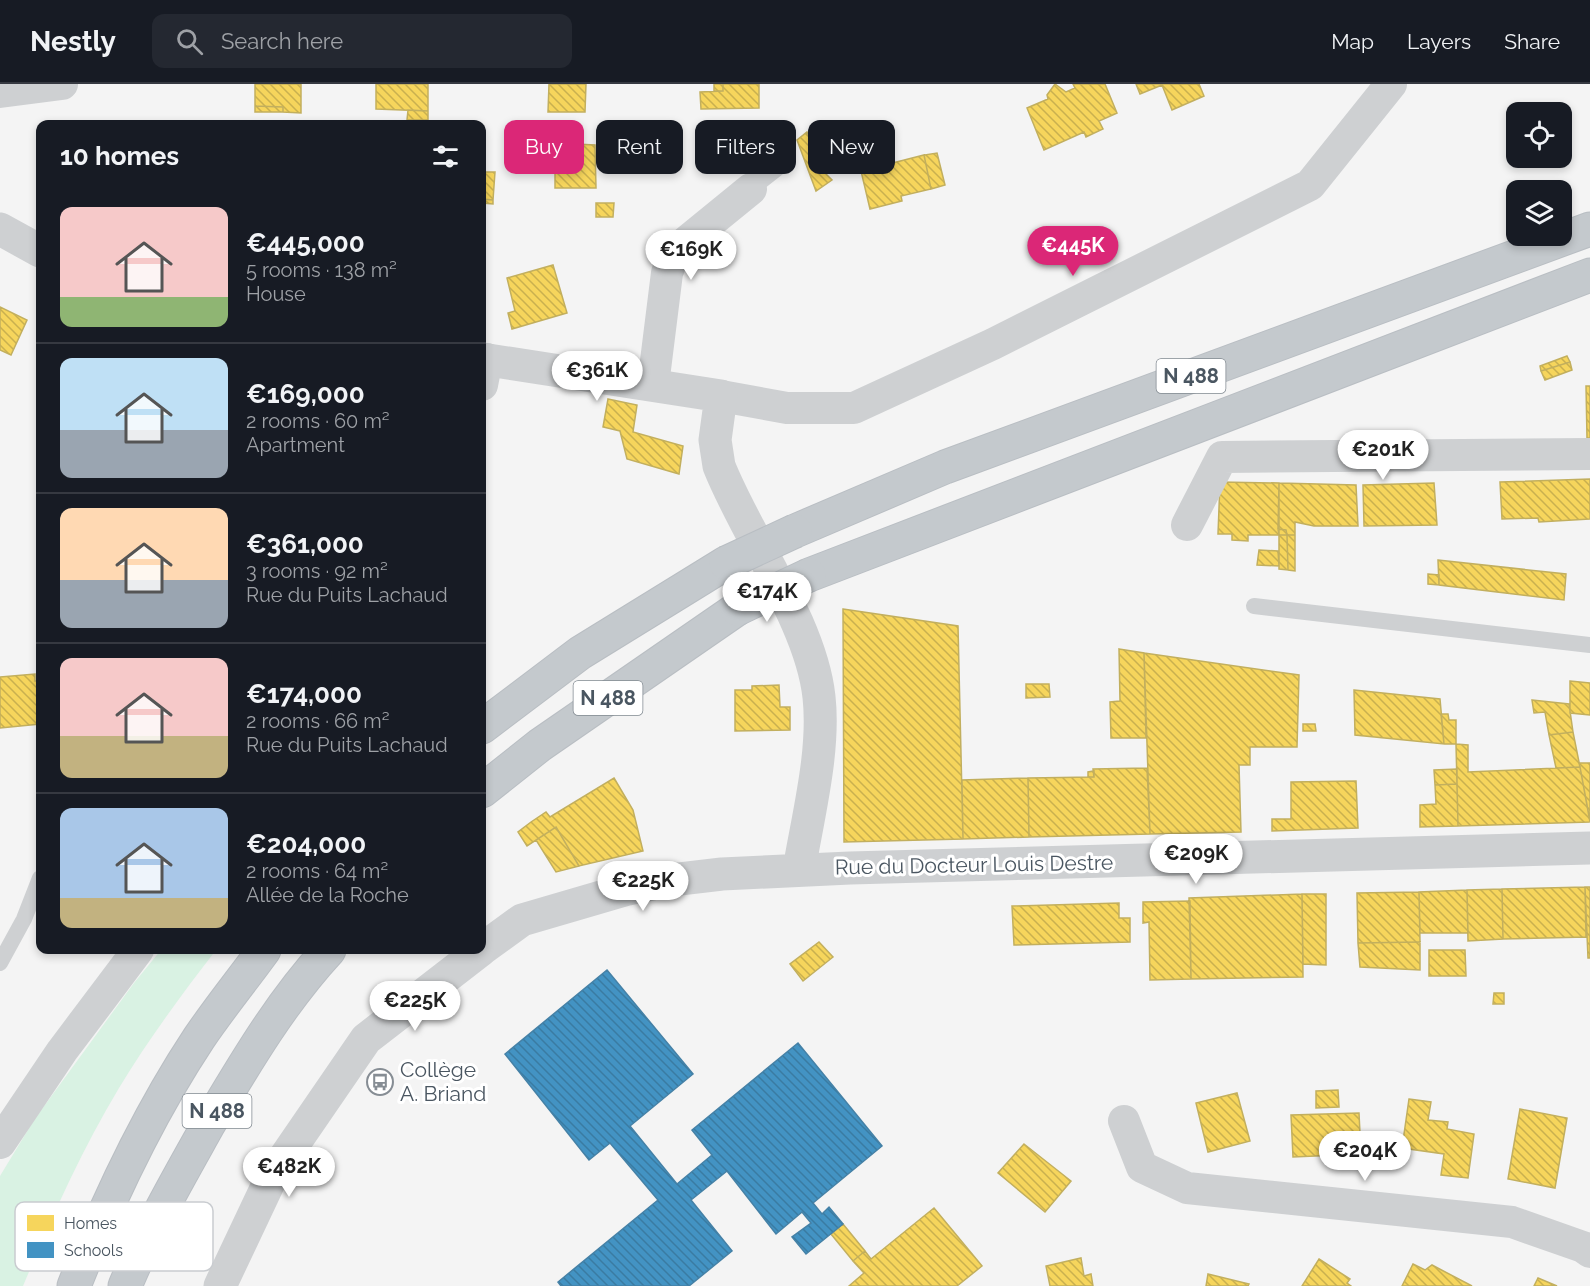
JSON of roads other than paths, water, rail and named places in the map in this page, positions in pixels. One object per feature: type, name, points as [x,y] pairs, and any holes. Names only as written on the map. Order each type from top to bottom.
[{"type":"highway","name":"N 488","points":[[486,724],[580,653],[726,563],[795,531],[945,467],[1590,229]]},
{"type":"highway","name":"N 488","points":[[486,788],[540,745],[737,609],[809,575],[1590,275]]},
{"type":"highway","name":"N 488","points":[[110,1202],[140,1139],[199,1038],[261,954]]},
{"type":"highway","name":"N 488","points":[[167,1202],[240,1070],[299,982],[325,954]]},
{"type":"highway","name":"N 488","points":[[74,1286],[80,1271]]},
{"type":"highway","name":"N 488","points":[[124,1286],[132,1271]]},
{"type":"street","points":[[0,92],[62,84]]},
{"type":"street","points":[[486,368],[653,385],[787,408],[854,408],[993,345],[1310,185],[1390,84]]},
{"type":"street","points":[[653,385],[667,273],[675,251],[751,189]]},
{"type":"street","points":[[0,229],[36,249]]},
{"type":"street","points":[[722,396],[715,440],[718,466],[805,645],[816,676],[819,698],[813,783],[799,870]]},
{"type":"street","points":[[1187,525],[1222,457],[1590,454]]},
{"type":"street","name":"Rue du Docteur Louis Destre","points":[[486,945],[522,920],[628,889],[671,880],[799,870],[1590,848]]},
{"type":"street","points":[[0,1143],[62,1050],[135,954]]},
{"type":"street","name":"Rue du Docteur Louis Destre","points":[[220,1286],[272,1176],[366,1039],[475,954]]},
{"type":"street","points":[[1124,1121],[1142,1167],[1187,1188],[1512,1222],[1583,1247],[1590,1252]]},
{"type":"lane","points":[[751,189],[770,174]]},
{"type":"lane","points":[[1254,606],[1590,645]]},
{"type":"lane","points":[[0,963],[24,919],[36,888]]},
{"type":"place","name":"Collège A. Briand","points":[[380,1082]]}]
